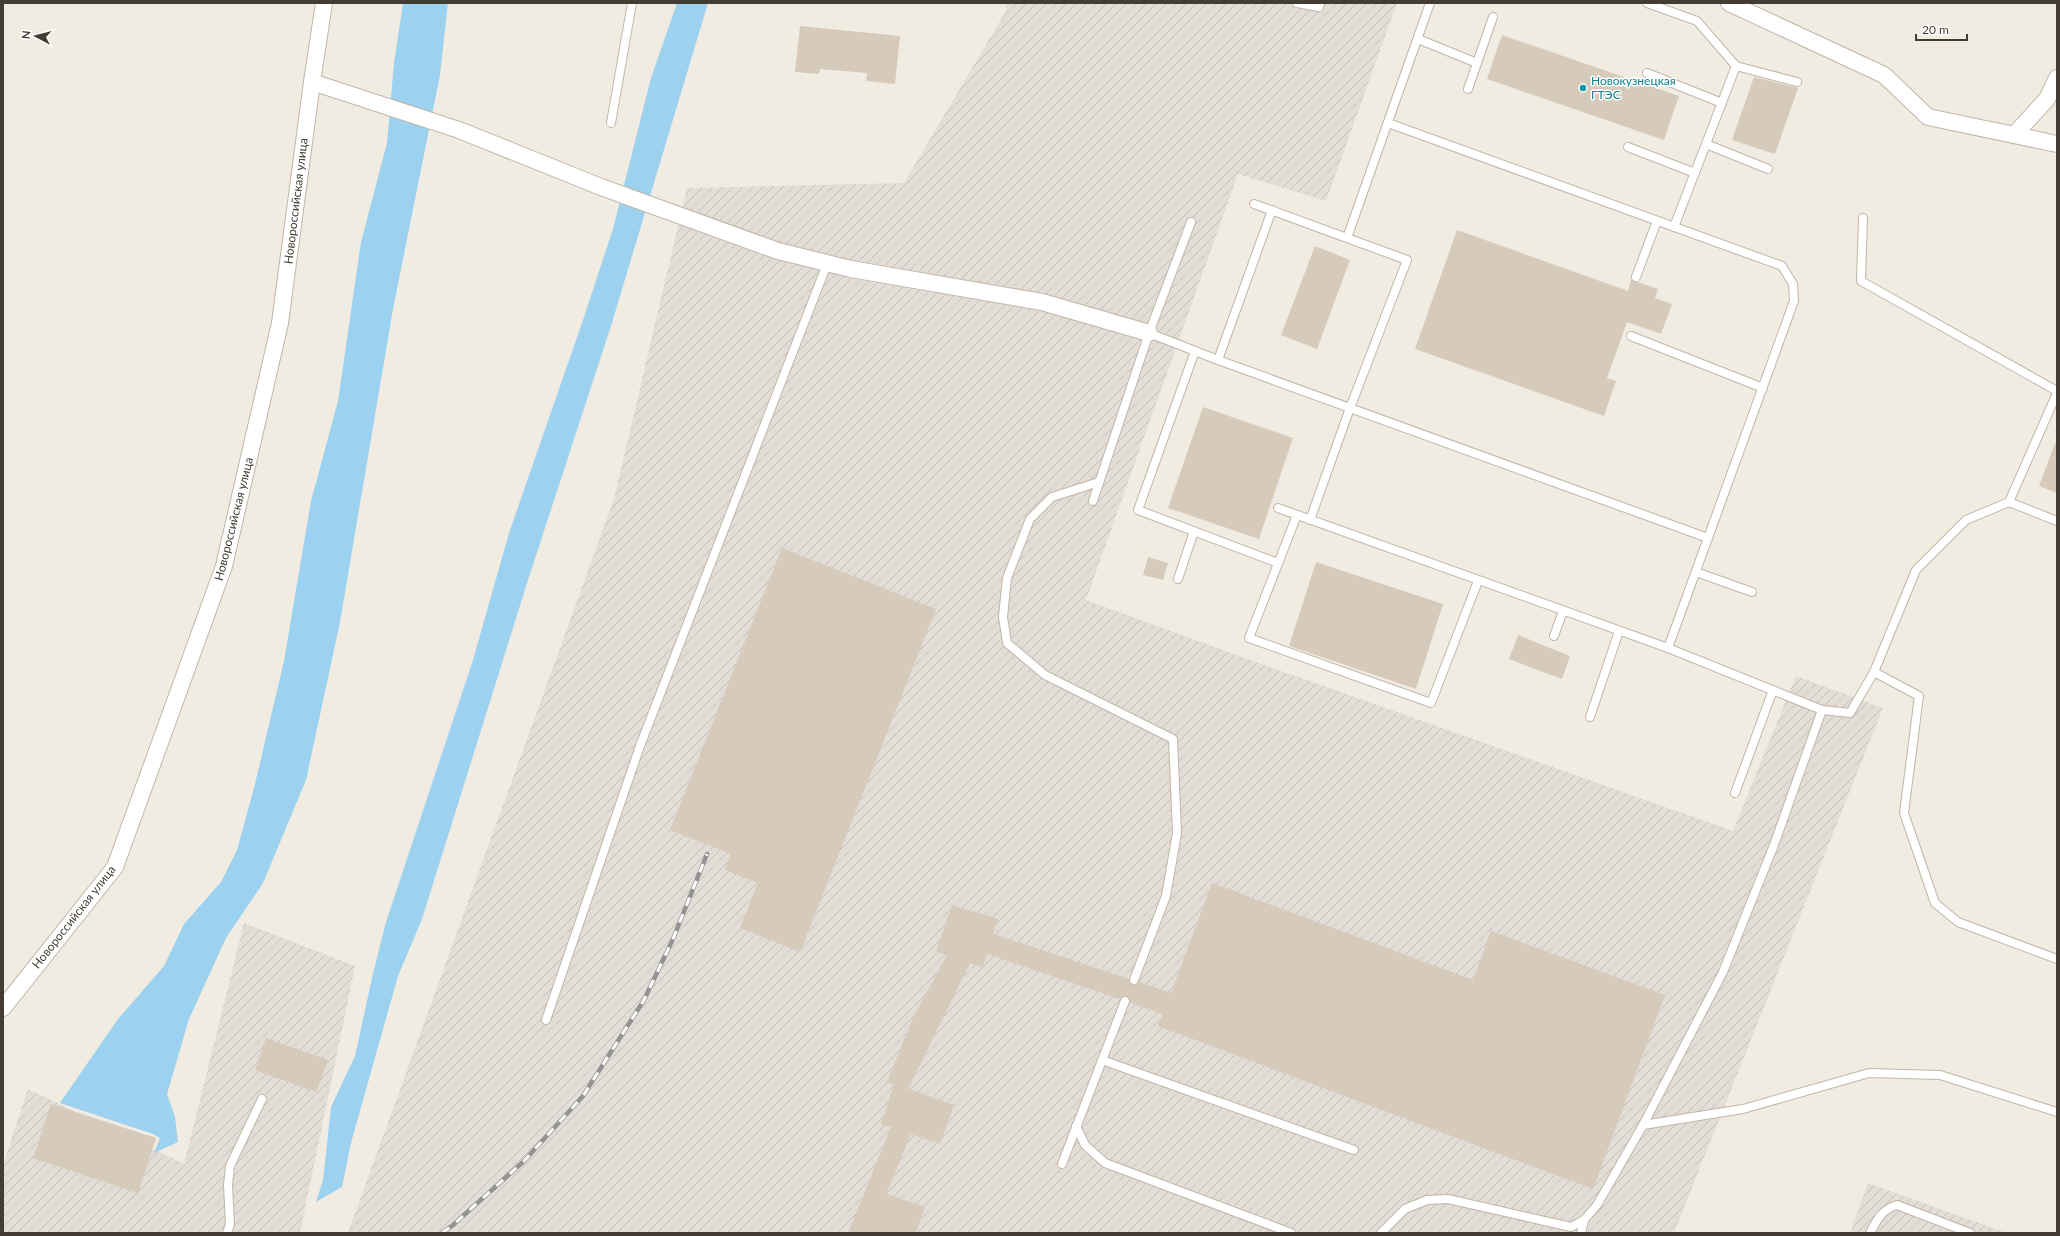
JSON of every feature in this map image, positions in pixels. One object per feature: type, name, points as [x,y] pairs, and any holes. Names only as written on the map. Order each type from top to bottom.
[{"type":"street","name":"Новороссийская улица","points":[[6,1000],[115,866],[224,566],[280,323],[324,3]]},
{"type":"street","points":[[1729,3],[1884,75],[1928,117],[2057,144]]},
{"type":"street","points":[[2014,135],[2047,98],[2057,78]]},
{"type":"street","points":[[312,82],[375,101],[459,130],[601,187],[778,251],[851,269],[1042,302],[1149,333]]},
{"type":"lane","points":[[611,123],[632,3]]},
{"type":"lane","points":[[1297,3],[1319,7],[1320,3]]},
{"type":"lane","points":[[1347,238],[1430,3]]},
{"type":"lane","points":[[1647,3],[1697,21],[1736,66],[1798,82]]},
{"type":"lane","points":[[1468,89],[1493,17]]},
{"type":"lane","points":[[1418,39],[1477,63]]},
{"type":"lane","points":[[1674,227],[1736,66]]},
{"type":"lane","points":[[1647,73],[1722,102]]},
{"type":"lane","points":[[1388,123],[1782,266],[1793,284],[1794,301],[1668,648]]},
{"type":"lane","points":[[1706,144],[1768,169]]},
{"type":"lane","points":[[1628,147],[1695,173]]},
{"type":"lane","points":[[1254,204],[1407,260],[1350,408],[1310,520]]},
{"type":"lane","points":[[1218,360],[1272,210]]},
{"type":"lane","points":[[1278,508],[1668,648],[1822,710],[1850,713],[1874,672],[1916,570],[1966,520],[2009,502],[2057,392],[1862,281],[1863,218]]},
{"type":"lane","points":[[1636,277],[1657,221]]},
{"type":"lane","points":[[1093,501],[1149,333],[1191,222]]},
{"type":"lane","points":[[546,1020],[640,746],[827,264]]},
{"type":"lane","points":[[1149,333],[1218,360],[1708,538]]},
{"type":"lane","points":[[1631,336],[1763,388]]},
{"type":"lane","points":[[1195,351],[1138,510],[1278,563]]},
{"type":"lane","points":[[1100,482],[1052,497],[1030,519],[1007,578],[1003,617],[1007,643],[1045,675],[1173,739],[1177,833],[1166,896],[1134,980]]},
{"type":"lane","points":[[2009,502],[2057,521]]},
{"type":"lane","points":[[1297,515],[1249,638],[1431,703],[1478,581]]},
{"type":"lane","points":[[1178,579],[1194,531]]},
{"type":"lane","points":[[1696,572],[1752,592]]},
{"type":"lane","points":[[1554,636],[1563,611]]},
{"type":"lane","points":[[1590,717],[1619,631]]},
{"type":"lane","points":[[1874,672],[1919,696],[1904,813],[1935,903],[1958,922],[2057,959]]},
{"type":"lane","points":[[1735,793],[1773,690]]},
{"type":"lane","points":[[1381,1233],[1405,1210],[1427,1200],[1448,1199],[1571,1227],[1584,1220],[1597,1205],[1643,1125],[1723,972],[1774,845],[1822,710]]},
{"type":"lane","points":[[1062,1164],[1125,1001]]},
{"type":"lane","points":[[1102,1060],[1354,1150]]},
{"type":"lane","points":[[1643,1125],[1743,1109],[1869,1073],[1940,1075],[2057,1112]]},
{"type":"lane","points":[[227,1233],[230,1224],[228,1184],[230,1166],[262,1099]]},
{"type":"lane","points":[[1076,1126],[1085,1146],[1105,1163],[1291,1233]]},
{"type":"lane","points":[[1870,1233],[1880,1216],[1888,1208],[1897,1205],[1970,1233]]},
{"type":"lane","points":[[1581,1233],[1584,1220]]},
{"type":"shaded area","points":[[1005,3],[1397,3],[1326,201],[1238,174],[1086,600],[1256,662],[1733,831],[1796,676],[1883,708],[1674,1233],[348,1233],[614,499],[687,188],[904,183],[1007,9]]},
{"type":"shaded area","points":[[244,923],[355,966],[300,1233],[3,1233],[3,1165],[28,1089],[184,1164]]},
{"type":"shaded area","points":[[1868,1183],[2007,1233],[1850,1233]]},
{"type":"water","points":[[403,3],[448,3],[440,75],[393,309],[340,622],[306,780],[263,883],[226,938],[189,1019],[167,1094],[175,1117],[178,1142],[154,1153],[160,1138],[153,1134],[60,1103],[118,1019],[164,966],[184,924],[221,882],[237,850],[255,784],[284,661],[311,501],[338,401],[361,242],[387,143],[394,63]]},
{"type":"water","points":[[677,3],[708,3],[611,326],[528,580],[422,919],[398,976],[351,1143],[342,1187],[316,1202],[323,1180],[331,1107],[355,1056],[386,922],[473,660],[509,533],[613,229],[651,78]]},
{"type":"building","points":[[800,26],[900,36],[895,84],[866,81],[867,73],[820,69],[819,74],[795,72]]},
{"type":"building","name":"Новокузнецкая ГТЭС","points":[[1502,35],[1679,96],[1664,140],[1487,79]]},
{"type":"building","points":[[1754,77],[1798,88],[1775,154],[1732,140]]},
{"type":"building","points":[[1457,230],[1628,291],[1631,280],[1658,289],[1655,298],[1672,304],[1661,334],[1627,322],[1607,378],[1616,381],[1604,416],[1415,349]]},
{"type":"building","points":[[1315,246],[1350,260],[1317,349],[1281,335]]},
{"type":"building","points":[[1203,407],[1293,438],[1259,539],[1168,508]]},
{"type":"building","points":[[2055,443],[2057,443],[2057,493],[2039,486]]},
{"type":"building","points":[[782,548],[936,609],[800,952],[740,928],[758,883],[725,870],[731,854],[670,830]]},
{"type":"building","points":[[1148,557],[1168,563],[1163,580],[1143,575]]},
{"type":"building","points":[[1316,562],[1443,604],[1416,689],[1289,646]]},
{"type":"building","points":[[1518,635],[1570,656],[1562,679],[1509,659]]},
{"type":"building","points":[[1212,883],[1473,980],[1491,931],[1665,995],[1593,1189],[1158,1026],[1163,1014],[1130,1003],[1127,996],[1120,999],[987,954],[983,967],[970,963],[908,1089],[954,1105],[940,1144],[911,1134],[886,1194],[925,1207],[916,1233],[848,1233],[891,1127],[881,1124],[894,1085],[887,1082],[912,1020],[947,955],[936,952],[952,905],[998,919],[993,934],[1129,979],[1132,985],[1139,982],[1171,993]]},
{"type":"building","points":[[266,1038],[328,1060],[316,1092],[255,1070]]},
{"type":"building","points":[[51,1104],[156,1138],[138,1193],[33,1158]]},
{"type":"railway","points":[[442,1233],[453,1225],[524,1161],[583,1096],[644,1000],[673,939],[707,854]]},
{"type":"place","name":"Новокузнецкая ГТЭС","points":[[1583,88]]}]
